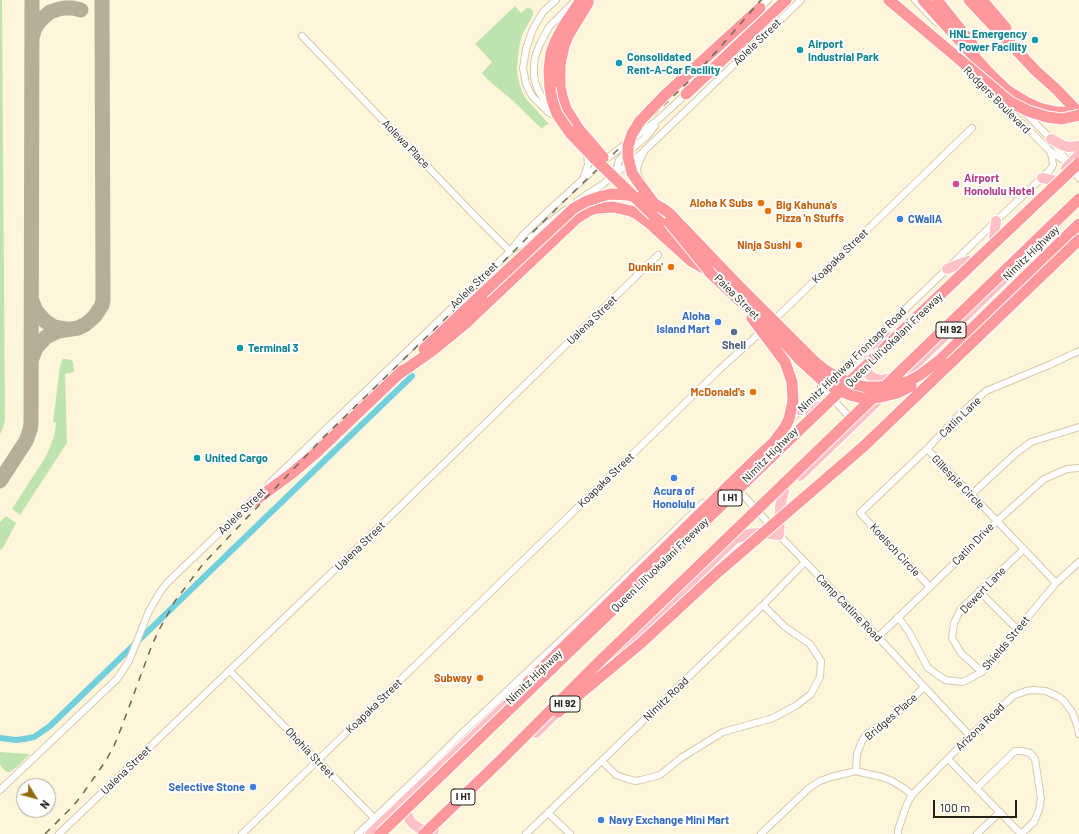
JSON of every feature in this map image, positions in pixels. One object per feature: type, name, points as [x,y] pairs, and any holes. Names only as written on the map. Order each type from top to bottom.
[{"type":"highway","points":[[581,0],[563,27],[551,53],[548,79],[552,100],[557,114],[566,127],[594,158],[655,215]]},
{"type":"highway","points":[[588,0],[564,46],[559,76],[562,96],[566,108],[578,128],[655,215],[709,271],[738,300],[773,330],[800,360],[824,382],[838,390],[862,398],[874,398],[897,393],[918,382],[1079,224]]},
{"type":"highway","points":[[686,94],[786,0]]},
{"type":"highway","points":[[889,0],[1010,102],[1028,111],[1062,119],[1079,114]]},
{"type":"highway","points":[[923,0],[991,76],[1008,91],[1039,108],[1056,112],[1079,114]]},
{"type":"highway","points":[[937,0],[1008,91]]},
{"type":"highway","points":[[969,0],[1036,72],[1056,89]]},
{"type":"highway","points":[[982,0],[1056,89],[1079,114]]},
{"type":"highway","points":[[709,271],[636,179],[630,167],[628,146],[632,134],[640,121],[665,95],[764,4]]},
{"type":"highway","name":"Queen Liliʻuokalani Freeway","points":[[378,828],[923,311],[1072,163]]},
{"type":"highway","points":[[487,297],[574,208],[587,201],[602,196],[611,194],[628,195],[649,201],[669,213],[814,361],[838,378],[852,384],[866,387],[893,386],[907,382],[941,359]]},
{"type":"highway","name":"I H1","points":[[424,834],[597,664],[1079,199]]},
{"type":"highway","points":[[246,507],[290,474],[316,452],[399,374],[577,218],[590,210],[613,207],[637,214],[691,261],[709,271]]},
{"type":"highway","points":[[502,759],[641,643],[718,572],[863,447],[1079,240]]},
{"type":"highway","points":[[378,828],[780,435],[792,410],[793,392],[790,378],[785,362],[738,300]]},
{"type":"main road","points":[[1051,139],[1068,147],[1079,146]]},
{"type":"main road","points":[[905,375],[882,380],[876,379],[869,375],[866,364],[869,351],[890,337],[1079,155]]},
{"type":"main road","points":[[1042,178],[1053,180]]},
{"type":"main road","name":"Nimitz Highway","points":[[434,831],[1079,206]]},
{"type":"main road","points":[[994,237],[996,221]]},
{"type":"main road","points":[[947,269],[968,261]]},
{"type":"main road","name":"Nimitz Highway","points":[[370,834],[641,575],[737,488],[820,406],[826,392],[869,351]]},
{"type":"main road","points":[[800,410],[820,406]]},
{"type":"main road","points":[[734,539],[760,532],[779,535],[780,507],[784,491]]},
{"type":"main road","points":[[709,497],[729,495]]},
{"type":"main road","points":[[641,575],[645,560]]},
{"type":"main road","points":[[567,634],[583,630]]},
{"type":"main road","points":[[426,769],[446,762]]},
{"type":"main road","points":[[415,791],[407,806],[409,819],[420,829],[434,831]]},
{"type":"street","points":[[556,0],[543,12],[532,31],[526,49],[523,68],[526,84],[532,96],[548,112],[559,117]]},
{"type":"street","points":[[576,0],[549,27],[540,44],[534,66],[534,76],[536,85],[544,100],[615,174],[619,160],[647,136],[659,119]]},
{"type":"street","name":"Aolele Street","points":[[510,251],[522,244],[572,204],[615,174],[643,152],[801,0]]},
{"type":"street","name":"Rodgers Boulevard","points":[[897,0],[1050,151],[1072,163]]},
{"type":"street","name":"Rodgers Boulevard","points":[[915,0],[1051,139],[1072,163],[1079,178]]},
{"type":"street","name":"Aolele Street","points":[[0,790],[112,683],[125,667],[132,654],[153,603],[164,587],[510,251],[523,235],[582,179],[659,119],[686,94],[764,4]]},
{"type":"street","name":"Aolewa Place","points":[[302,36],[510,251]]},
{"type":"street","name":"Koapaka Street","points":[[242,834],[719,370],[767,326],[972,128]]},
{"type":"street","points":[[582,179],[588,165],[587,152],[584,142]]},
{"type":"street","name":"Nimitz Highway Frontage Road","points":[[869,351],[947,269],[1050,170],[1053,165],[1050,151]]},
{"type":"street","points":[[643,152],[637,170],[638,176],[647,188],[655,215]]},
{"type":"street","name":"Paiea Street","points":[[615,174],[767,326],[855,423]]},
{"type":"street","name":"Ualena Street","points":[[59,834],[379,528],[658,255]]},
{"type":"street","name":"Catlin Lane","points":[[860,513],[927,449],[957,417],[986,391],[1079,351]]},
{"type":"street","name":"Nimitz Highway Frontage Road","points":[[358,834],[378,828],[415,778],[426,769],[464,730],[509,690],[800,410],[826,392]]},
{"type":"street","points":[[971,495],[1014,454],[1031,442],[1079,427]]},
{"type":"street","name":"Gillespie Circle","points":[[927,449],[1056,583]]},
{"type":"street","name":"Catlin Drive","points":[[878,637],[997,521],[1044,479],[1067,469],[1079,468]]},
{"type":"street","name":"Camp Catline Road","points":[[730,478],[737,488],[779,535],[878,637],[970,736]]},
{"type":"street","name":"Koelsch Circle","points":[[860,513],[930,587]]},
{"type":"street","name":"Dewert Lane","points":[[982,672],[961,653],[952,638],[954,623],[962,609],[979,591],[1024,549]]},
{"type":"street","name":"Nimitz Road","points":[[527,834],[763,605],[805,562]]},
{"type":"street","name":"Shields Street","points":[[898,617],[909,632],[928,668],[945,680],[963,682],[982,672],[1056,583],[1079,562]]},
{"type":"street","points":[[979,591],[1017,629]]},
{"type":"street","points":[[602,761],[616,775],[636,781],[660,775],[681,758],[723,732],[773,718],[798,705],[811,694],[820,677],[821,661],[810,644],[784,627],[763,605]]},
{"type":"street","name":"Ohohia Street","points":[[230,671],[318,760],[378,828],[390,834]]},
{"type":"street","name":"Bridges Place","points":[[856,771],[857,754],[866,735],[895,715],[924,687]]},
{"type":"street","name":"Arizona Road","points":[[898,834],[906,804],[912,795],[970,736],[1013,696],[1033,690],[1053,693],[1064,701],[1072,712],[1079,734]]},
{"type":"street","points":[[948,759],[976,788],[1000,812],[1021,834],[1034,822],[1039,810],[1041,798],[1035,759],[1030,753],[1022,751],[1015,752],[976,788]]},
{"type":"street","points":[[761,834],[809,788],[825,778],[856,771],[892,781],[912,795]]},
{"type":"street","points":[[977,834],[1000,812]]},
{"type":"street","points":[[548,813],[570,834]]},
{"type":"green space","points":[[0,0],[2,0],[5,420],[0,434]]},
{"type":"green space","points":[[515,6],[521,13],[528,7],[533,11],[533,15],[522,35],[517,69],[522,92],[527,100],[549,124],[544,126],[542,129],[482,73],[492,62],[475,44]]},
{"type":"green space","points":[[63,359],[71,360],[73,362],[74,372],[65,374],[67,443],[20,515],[12,509],[45,458],[54,436],[56,423],[53,422],[60,366]]},
{"type":"green space","points":[[6,516],[16,523],[3,548],[0,550],[0,522]]},
{"type":"green space","points":[[0,752],[30,754],[17,767],[8,772],[5,771],[0,765]]},
{"type":"waterway","points":[[0,738],[16,740],[34,737],[50,726],[412,376]]},
{"type":"taxiway","points":[[0,481],[26,441],[31,424],[32,0]]},
{"type":"taxiway","points":[[32,358],[36,348],[46,337],[58,331],[78,328],[86,324],[95,316],[102,305],[103,300],[102,0]]},
{"type":"taxiway","points":[[33,35],[39,22],[50,12],[64,8],[81,10]]},
{"type":"taxiway","points":[[32,301],[36,311],[45,321],[54,327],[66,329]]},
{"type":"railway","points":[[45,834],[74,805],[105,762],[114,746],[159,630],[175,601],[203,564],[322,439],[557,208],[688,82],[761,0]]},
{"type":"place","name":"HNL Emergency Power Facility","points":[[1035,40]]},
{"type":"place","name":"Airport Industrial Park","points":[[800,50]]},
{"type":"place","name":"Consolidated Rent-A-Car Facility","points":[[619,63]]},
{"type":"place","name":"Airport Honolulu Hotel","points":[[956,184]]},
{"type":"place","name":"Aloha K Subs","points":[[761,203]]},
{"type":"place","name":"Big Kahuna's Pizza 'n Stuffs","points":[[768,211]]},
{"type":"place","name":"CWallA","points":[[900,219]]},
{"type":"place","name":"Ninja Sushi","points":[[799,245]]},
{"type":"place","name":"Dunkin'","points":[[671,267]]},
{"type":"place","name":"Aloha Island Mart","points":[[718,322]]},
{"type":"place","name":"Shell","points":[[734,332]]},
{"type":"place","name":"Terminal 3","points":[[240,348]]},
{"type":"place","name":"McDonald's","points":[[753,392]]},
{"type":"place","name":"United Cargo","points":[[197,458]]},
{"type":"place","name":"Acura of Honolulu","points":[[674,478]]},
{"type":"place","name":"Subway","points":[[480,678]]},
{"type":"place","name":"Selective Stone","points":[[253,787]]},
{"type":"place","name":"Navy Exchange Mini Mart","points":[[601,820]]}]
